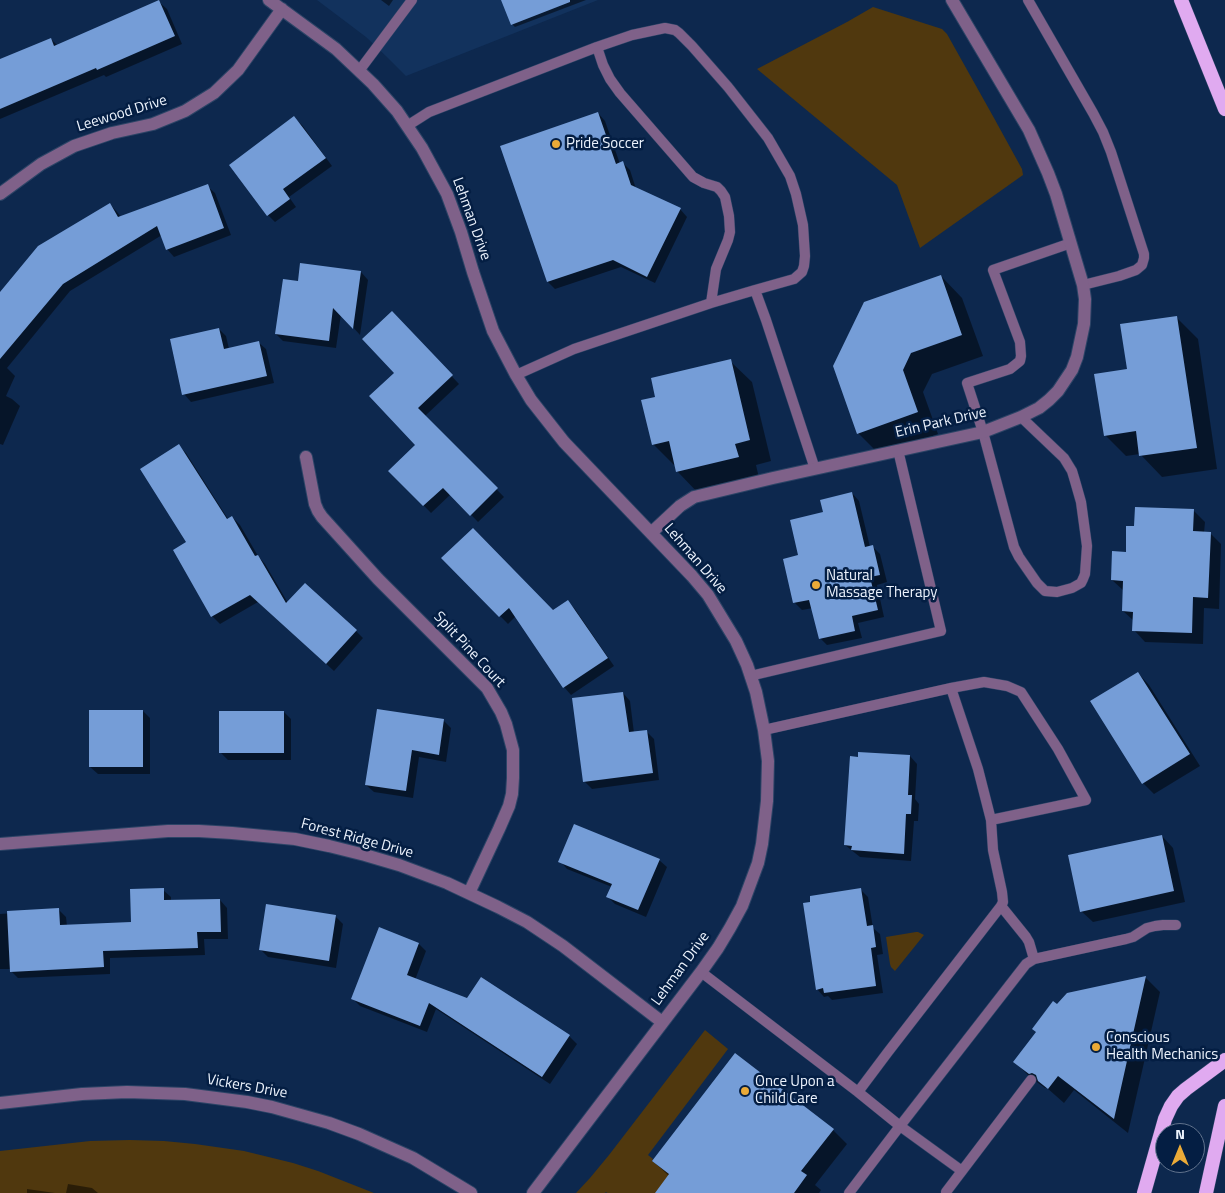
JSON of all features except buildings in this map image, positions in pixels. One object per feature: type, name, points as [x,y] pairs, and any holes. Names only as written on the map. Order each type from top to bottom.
[{"type":"highway","points":[[1181,0],[1225,109]]},
{"type":"highway","points":[[1144,1193],[1165,1118],[1171,1106],[1182,1092],[1225,1060]]},
{"type":"highway","points":[[1206,1193],[1225,1106]]},
{"type":"street","name":"Lehman Drive","points":[[269,0],[336,49],[386,98],[407,126],[422,148],[447,194],[485,310],[530,400],[564,442],[708,595],[736,641],[756,692],[768,761],[766,822],[758,863],[742,906],[730,928],[700,972],[533,1193]]},
{"type":"street","name":"Erin Park Drive","points":[[651,533],[685,502],[694,497],[983,432],[1039,408],[1058,392],[1072,370],[1084,324],[1085,299],[1083,285],[1054,186],[1029,130],[952,0]]},
{"type":"street","name":"Leewood Drive","points":[[0,194],[41,164],[74,146],[112,133],[153,124],[185,111],[214,92],[238,70],[282,9]]},
{"type":"street","name":"Split Pine Court","points":[[306,457],[315,504],[322,518],[378,579],[486,688],[506,724],[513,750],[512,794],[499,829],[469,893]]},
{"type":"street","name":"Forest Ridge Drive","points":[[0,844],[168,831],[232,832],[303,841],[365,855],[398,865],[469,893],[527,922],[563,946],[662,1022]]},
{"type":"street","name":"Vickers Drive","points":[[0,1103],[82,1094],[127,1092],[185,1094],[247,1102],[322,1121],[360,1134],[412,1158],[471,1193]]},
{"type":"lane","points":[[360,71],[412,0]]},
{"type":"lane","points":[[1028,0],[1103,132],[1144,254],[1142,264],[1136,270],[1083,285]]},
{"type":"lane","points":[[407,126],[429,112],[597,47],[632,35],[664,28],[675,30],[679,33],[728,87],[768,138],[790,176],[800,208],[805,256],[802,272],[794,279],[574,349],[516,375]]},
{"type":"lane","points":[[597,47],[610,79],[620,92],[693,176],[704,183],[717,187],[725,197],[730,216],[730,232],[716,269],[711,304]]},
{"type":"lane","points":[[1021,417],[1064,458],[1072,472],[1081,502],[1087,546],[1084,579],[1072,588],[1057,592],[1045,591],[1037,583],[1019,557],[1014,546],[983,432],[967,382],[1010,369],[1020,361],[1020,342],[993,270],[1071,243]]},
{"type":"lane","points":[[755,290],[815,469]]},
{"type":"lane","points":[[750,676],[941,632],[898,450]]},
{"type":"lane","points":[[764,730],[984,682],[1007,686],[1021,692],[1058,749],[1086,800],[991,820]]},
{"type":"lane","points":[[858,1092],[1002,906],[1003,902],[993,850],[991,820],[978,769],[951,688]]},
{"type":"lane","points":[[1002,906],[1026,937],[1034,958]]},
{"type":"lane","points":[[849,1193],[1026,964],[1034,958],[1133,937],[1147,928],[1163,925],[1176,926]]},
{"type":"lane","points":[[700,972],[900,1126],[962,1171]]},
{"type":"lane","points":[[946,1192],[1031,1080]]},
{"type":"shaded area","points":[[317,0],[598,0],[406,76],[366,37]]},
{"type":"shaded area","points":[[873,7],[942,29],[947,34],[1022,169],[1023,175],[920,248],[897,185],[757,69]]},
{"type":"shaded area","points":[[918,932],[924,935],[895,971],[890,964],[886,937]]},
{"type":"shaded area","points":[[705,1030],[728,1049],[648,1155],[653,1159],[652,1161],[694,1193],[576,1193],[609,1155]]},
{"type":"shaded area","points":[[90,1141],[164,1141],[244,1151],[318,1171],[374,1193],[0,1193],[0,1151]]},
{"type":"place","name":"Pride Soccer","points":[[556,144]]},
{"type":"place","name":"Natural Massage Therapy","points":[[816,585]]},
{"type":"place","name":"Conscious Health Mechanics","points":[[1096,1047]]},
{"type":"place","name":"Once Upon a Child Care","points":[[745,1091]]}]
